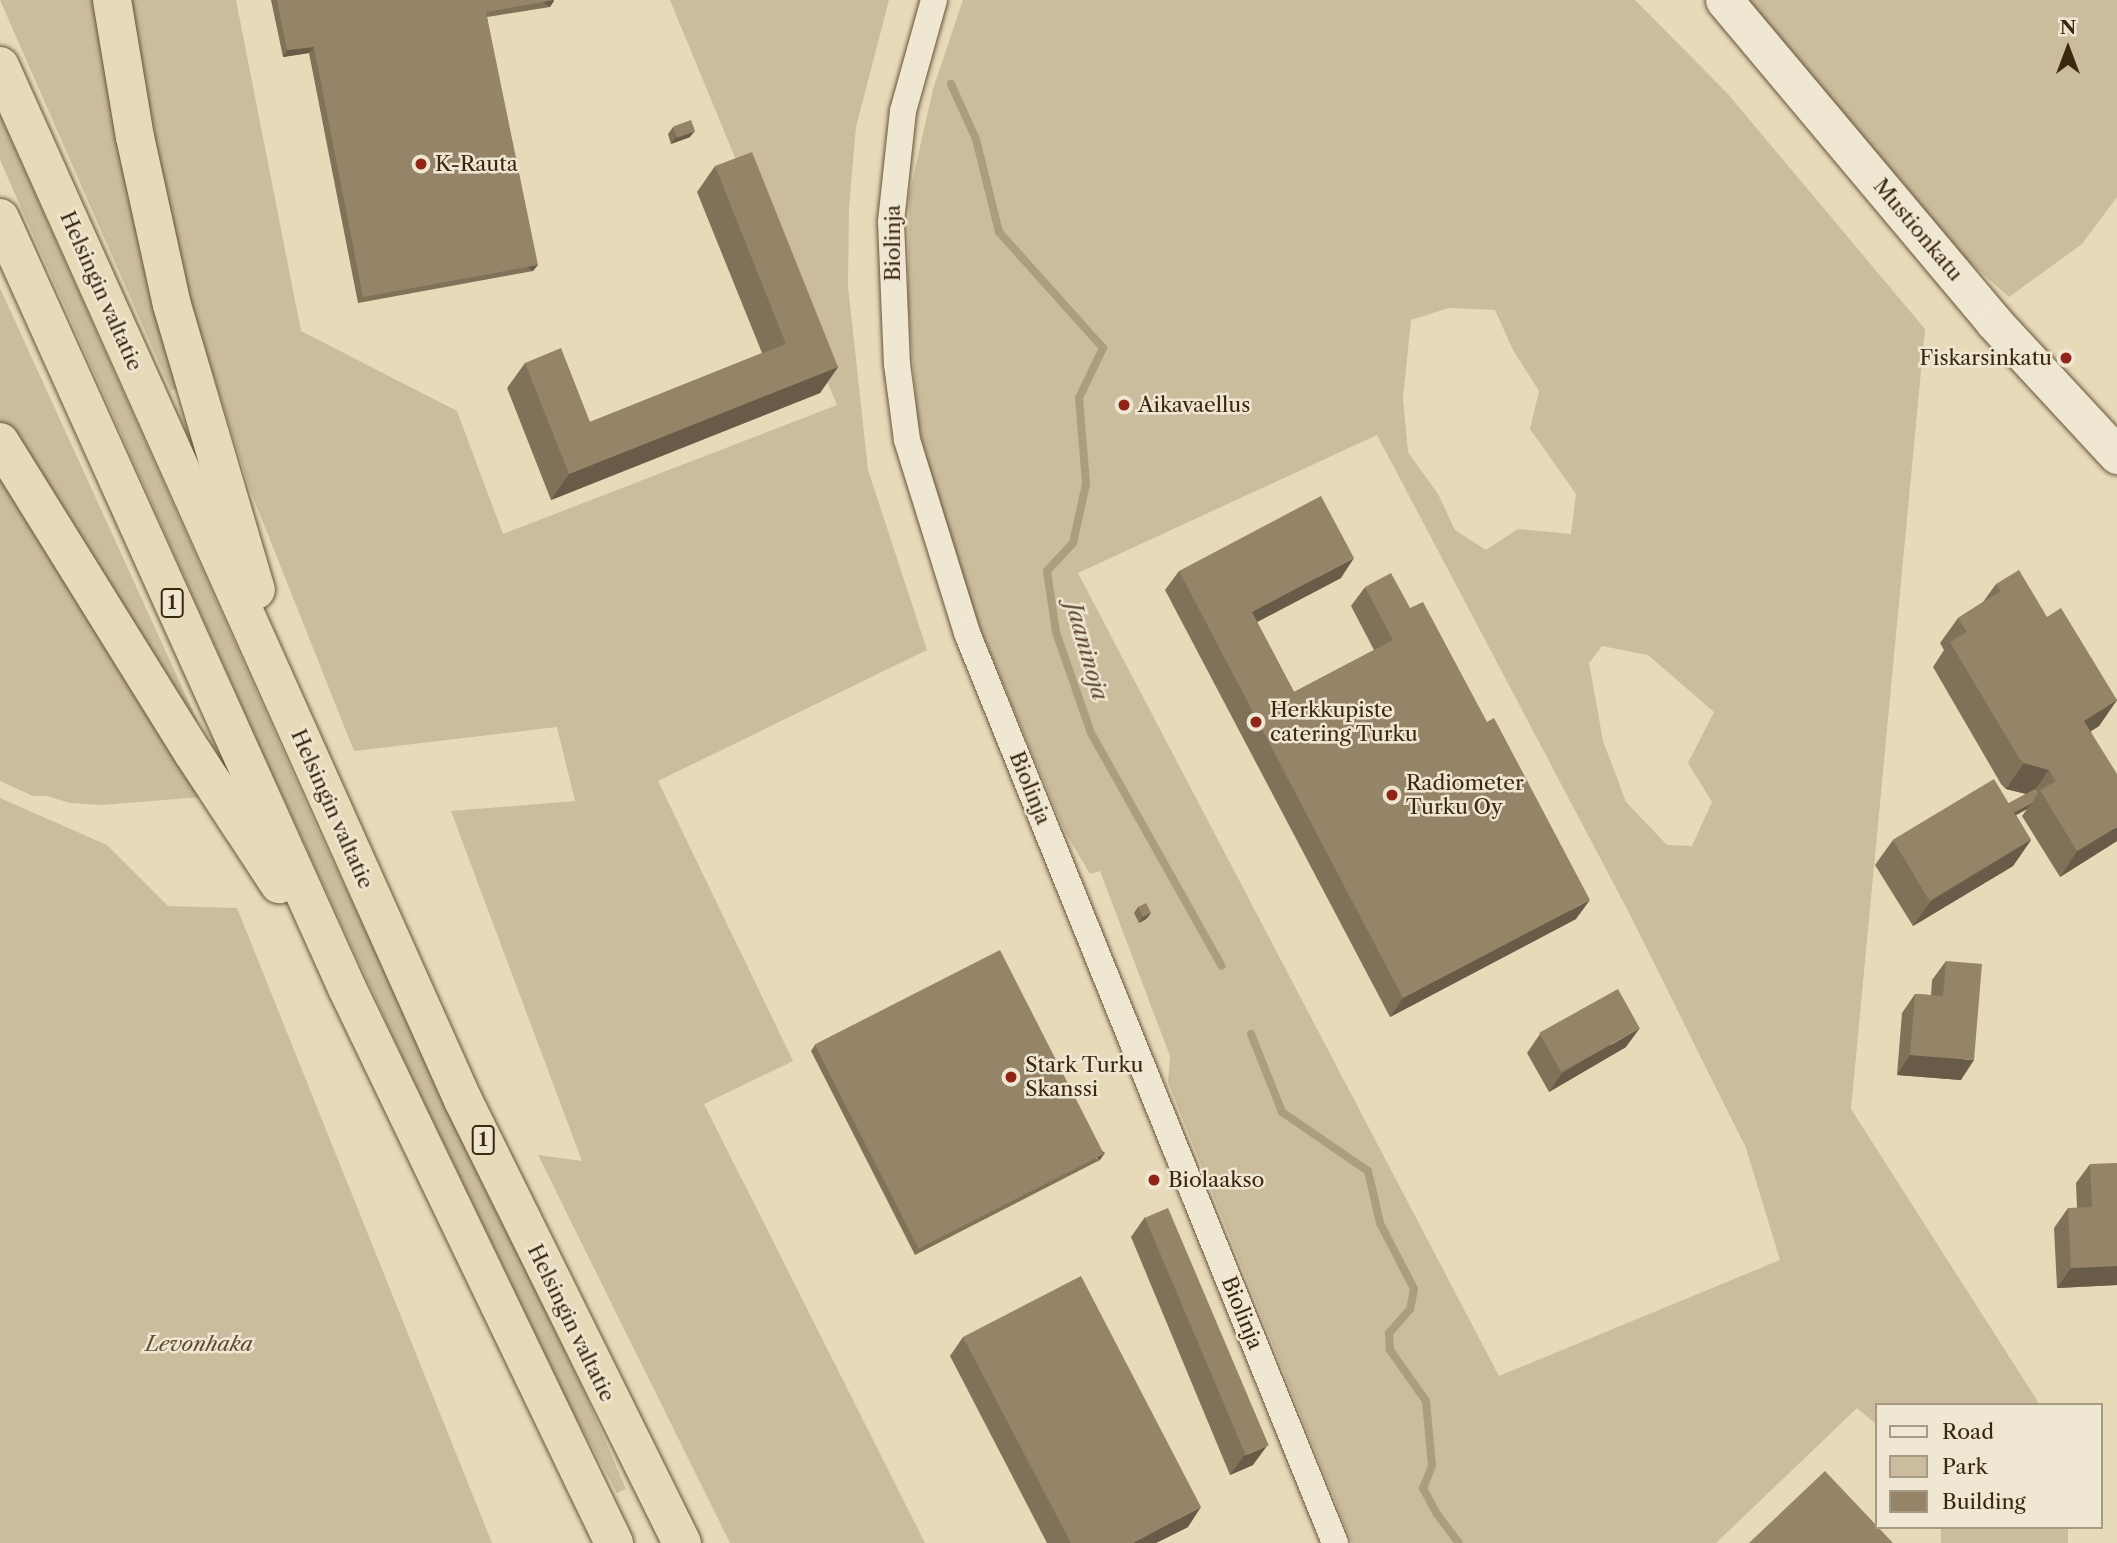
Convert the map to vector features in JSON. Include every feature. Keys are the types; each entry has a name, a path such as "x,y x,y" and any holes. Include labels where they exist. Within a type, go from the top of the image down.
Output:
{"highway":[{"path":"112,0 135,137 172,304 296,730"},
{"name":"Helsingin valtatie","path":"0,66 463,1100 682,1543"},
{"name":"1","path":"0,218 347,988 614,1543"},
{"path":"0,442 193,753 347,988"}],"street":[{"name":"Biolinja","path":"934,0 903,111 891,222 897,364 907,440 967,633 1335,1543"},
{"name":"Mustionkatu","path":"1724,0 1993,321 2117,455"}],"green space":[{"path":"0,0 102,0 182,388 171,390"},
{"path":"125,0 236,0 301,331 457,411 503,534 837,405 670,0 889,0 856,127 849,207 848,286 868,470 927,650 658,781 793,1061 704,1104 925,1543 730,1543 538,1155 582,1161 451,811 575,801 557,727 354,751 249,487 190,301"},
{"path":"963,0 1635,0 1727,93 1925,329 1851,1109 2039,1403 1876,1403 1876,1424 1857,1408 1716,1543 1352,1543 1168,1082 1170,1056 1100,871 1090,874 1065,832 960,580 934,492 918,422 908,304 909,196 933,89","holes":["1449,308 1495,310 1513,350 1539,391 1530,429 1576,494 1571,534 1518,529 1486,550 1455,530 1438,494 1408,452 1403,398 1411,320","1377,435 1626,907 1746,1148 1780,1260 1499,1376 1078,573","1602,646 1648,655 1714,712 1688,763 1712,802 1692,846 1667,845 1626,802 1603,741 1589,663"]},
{"path":"1743,0 2117,0 2117,197 2082,244 2009,297 1966,259"},
{"path":"0,115 318,830 587,1398 626,1489 617,1493 570,1406 405,1062 256,738 0,160"},
{"path":"0,288 197,720 192,723 0,426"},
{"path":"0,476 201,797 102,805 70,803 47,796 33,796 0,781"},
{"name":"Levonhaka","path":"0,798 107,845 168,906 237,908 492,1543 0,1543"},
{"path":"1941,1529 2068,1529 2068,1543 1941,1543"}],"building":[{"name":"K-Rauta","path":"277,0 554,0 486,12 538,265 363,297 314,47 287,50"},
{"path":"691,120 695,131 677,138 673,126"},
{"path":"752,152 838,367 569,474 525,363 561,348 590,422 786,344 715,166"},
{"name":"Radiometer Turku Oy","path":"1321,496 1354,558 1252,612 1294,692 1393,640 1365,587 1391,573 1410,608 1423,602 1487,722 1494,718 1590,900 1403,998 1179,571"},
{"path":"2019,570 2047,617 2061,608 2117,700 2084,721 2117,774 2117,827 2077,851 2040,790 2056,781 2049,770 2024,763 2019,758 1950,642 1967,632 1958,618 2001,591 1996,584"},
{"path":"1994,779 2031,840 1929,901 1893,840"},
{"path":"2035,789 2038,793 2032,803 2014,812 2009,803"},
{"path":"1146,903 1151,913 1143,917 1138,907"},
{"path":"1000,950 1104,1154 919,1248 815,1044"},
{"path":"1946,961 1982,964 1974,1060 1910,1055 1915,994 1943,996"},
{"path":"1618,989 1640,1028 1561,1072 1539,1033"},
{"path":"2117,1163 2117,1266 2071,1268 2068,1208 2092,1207 2090,1164"},
{"path":"1168,1208 1269,1445 1246,1455 1145,1218"},
{"path":"1081,1276 1201,1507 1133,1543 1071,1543 963,1337"},
{"path":"1825,1471 1876,1525 1876,1529 1880,1529 1893,1543 1749,1543"}],"waterway":[{"name":"Jaaninoja","path":"951,84 976,139 999,232 1103,348 1079,398 1086,484 1073,543 1047,571 1056,632 1091,733 1222,966"},
{"name":"Jaaninoja","path":"1251,1034 1282,1112 1368,1171 1380,1223 1414,1289 1410,1309 1389,1333 1390,1350 1426,1401 1432,1466 1423,1488 1437,1514 1459,1543"}],"place":[{"name":"K-Rauta","path":"421,164"},
{"name":"Fiskarsinkatu","path":"2066,358"},
{"name":"Aikavaellus","path":"1124,405"},
{"name":"Herkkupiste catering Turku","path":"1256,722"},
{"name":"Radiometer Turku Oy","path":"1392,795"},
{"name":"Stark Turku Skanssi","path":"1011,1077"},
{"name":"Biolaakso","path":"1154,1180"}]}
